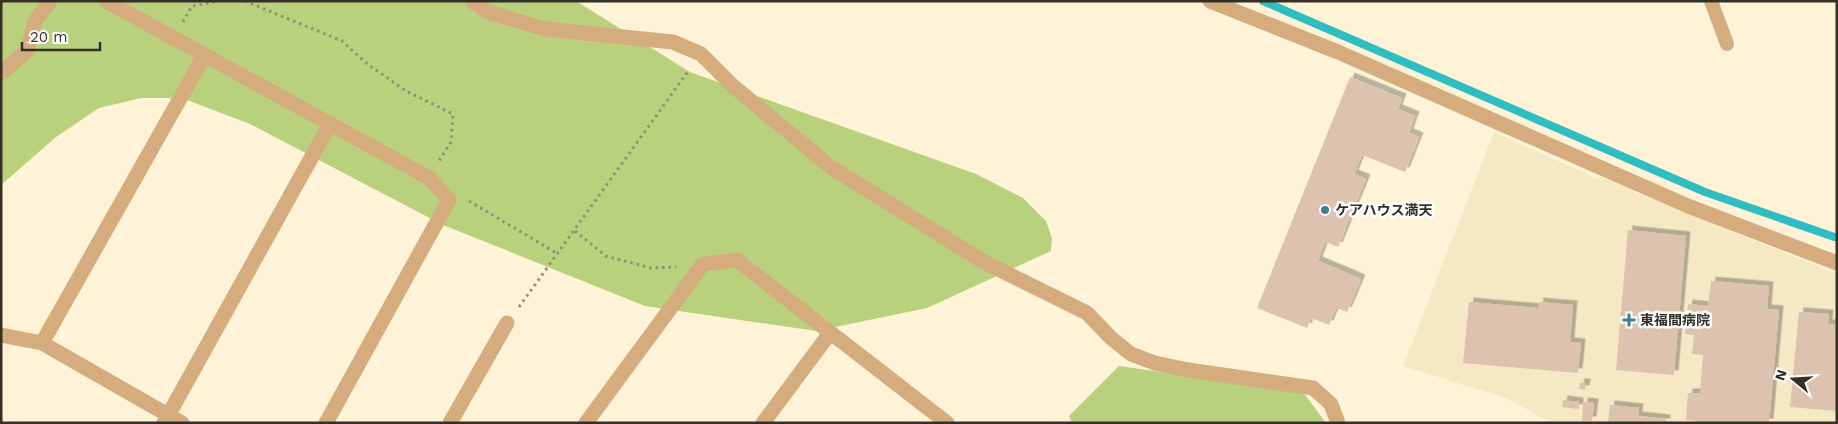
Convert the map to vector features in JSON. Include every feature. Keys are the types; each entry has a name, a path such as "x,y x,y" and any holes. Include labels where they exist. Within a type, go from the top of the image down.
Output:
{"street":[{"path":"1,73 27,50 35,21 50,1"},
{"path":"106,1 430,178 449,200 326,423"},
{"path":"472,1 488,12 545,29 673,42 701,54 733,86 832,168 984,262 1087,313 1111,338 1131,354 1155,363 1188,370 1314,388 1331,404 1338,423"},
{"path":"1210,1 1338,52 1688,206 1837,263"},
{"path":"42,343 204,56"},
{"path":"166,419 330,124"},
{"path":"586,423 703,264 737,260 947,423"},
{"path":"450,423 507,323"},
{"path":"763,423 830,332"},
{"path":"1,336 42,343 166,419 182,423"}],"lane":[{"path":"1712,1 1727,44"}],"path":[{"path":"176,39 192,6 219,1"},
{"path":"245,1 342,40 366,63 406,91 453,114 451,142 430,178"},
{"path":"507,323 701,54"},
{"path":"449,200 471,201 558,254"},
{"path":"575,231 606,256 651,268 703,264"}],"shaded area":[{"name":"東福間病院","path":"1494,132 1598,179 1600,176 1644,196 1837,274 1837,423 1552,423 1506,398 1403,366"}],"green space":[{"path":"1,1 576,1 690,72 976,174 1023,198 1046,221 1052,238 1051,251 927,308 816,331 645,306 443,225 250,124 187,100 166,98 141,98 99,108 56,137 1,185"},
{"path":"1119,366 1303,392 1326,423 1072,423 1069,416"}],"building":[{"name":"ケアハウス満天","path":"1350,77 1402,98 1398,109 1415,116 1409,133 1419,137 1405,172 1362,155 1354,174 1366,179 1338,247 1325,242 1318,261 1361,279 1347,312 1336,308 1329,325 1311,318 1307,328 1257,308"},
{"path":"1628,230 1686,236 1674,375 1616,370"},
{"path":"1711,281 1769,286 1767,309 1779,310 1769,423 1697,423 1697,421 1686,420 1688,393 1700,393 1703,355 1692,354 1694,335 1685,334 1688,304 1708,306"},
{"path":"1469,302 1538,308 1539,302 1573,305 1570,342 1581,343 1578,373 1463,363"},
{"path":"1799,312 1829,314 1828,324 1837,325 1837,411 1790,407"},
{"path":"1580,383 1586,383 1585,390 1579,389"},
{"path":"1563,400 1579,402 1579,409 1562,407"},
{"path":"1583,402 1594,403 1592,421 1582,421"},
{"path":"1610,405 1639,408 1638,416 1666,419 1666,423 1608,423"}],"waterway":[{"path":"1263,1 1705,192 1837,238"}],"place":[{"name":"ケアハウス満天","path":"1325,210"},
{"name":"東福間病院","path":"1629,320"}]}
